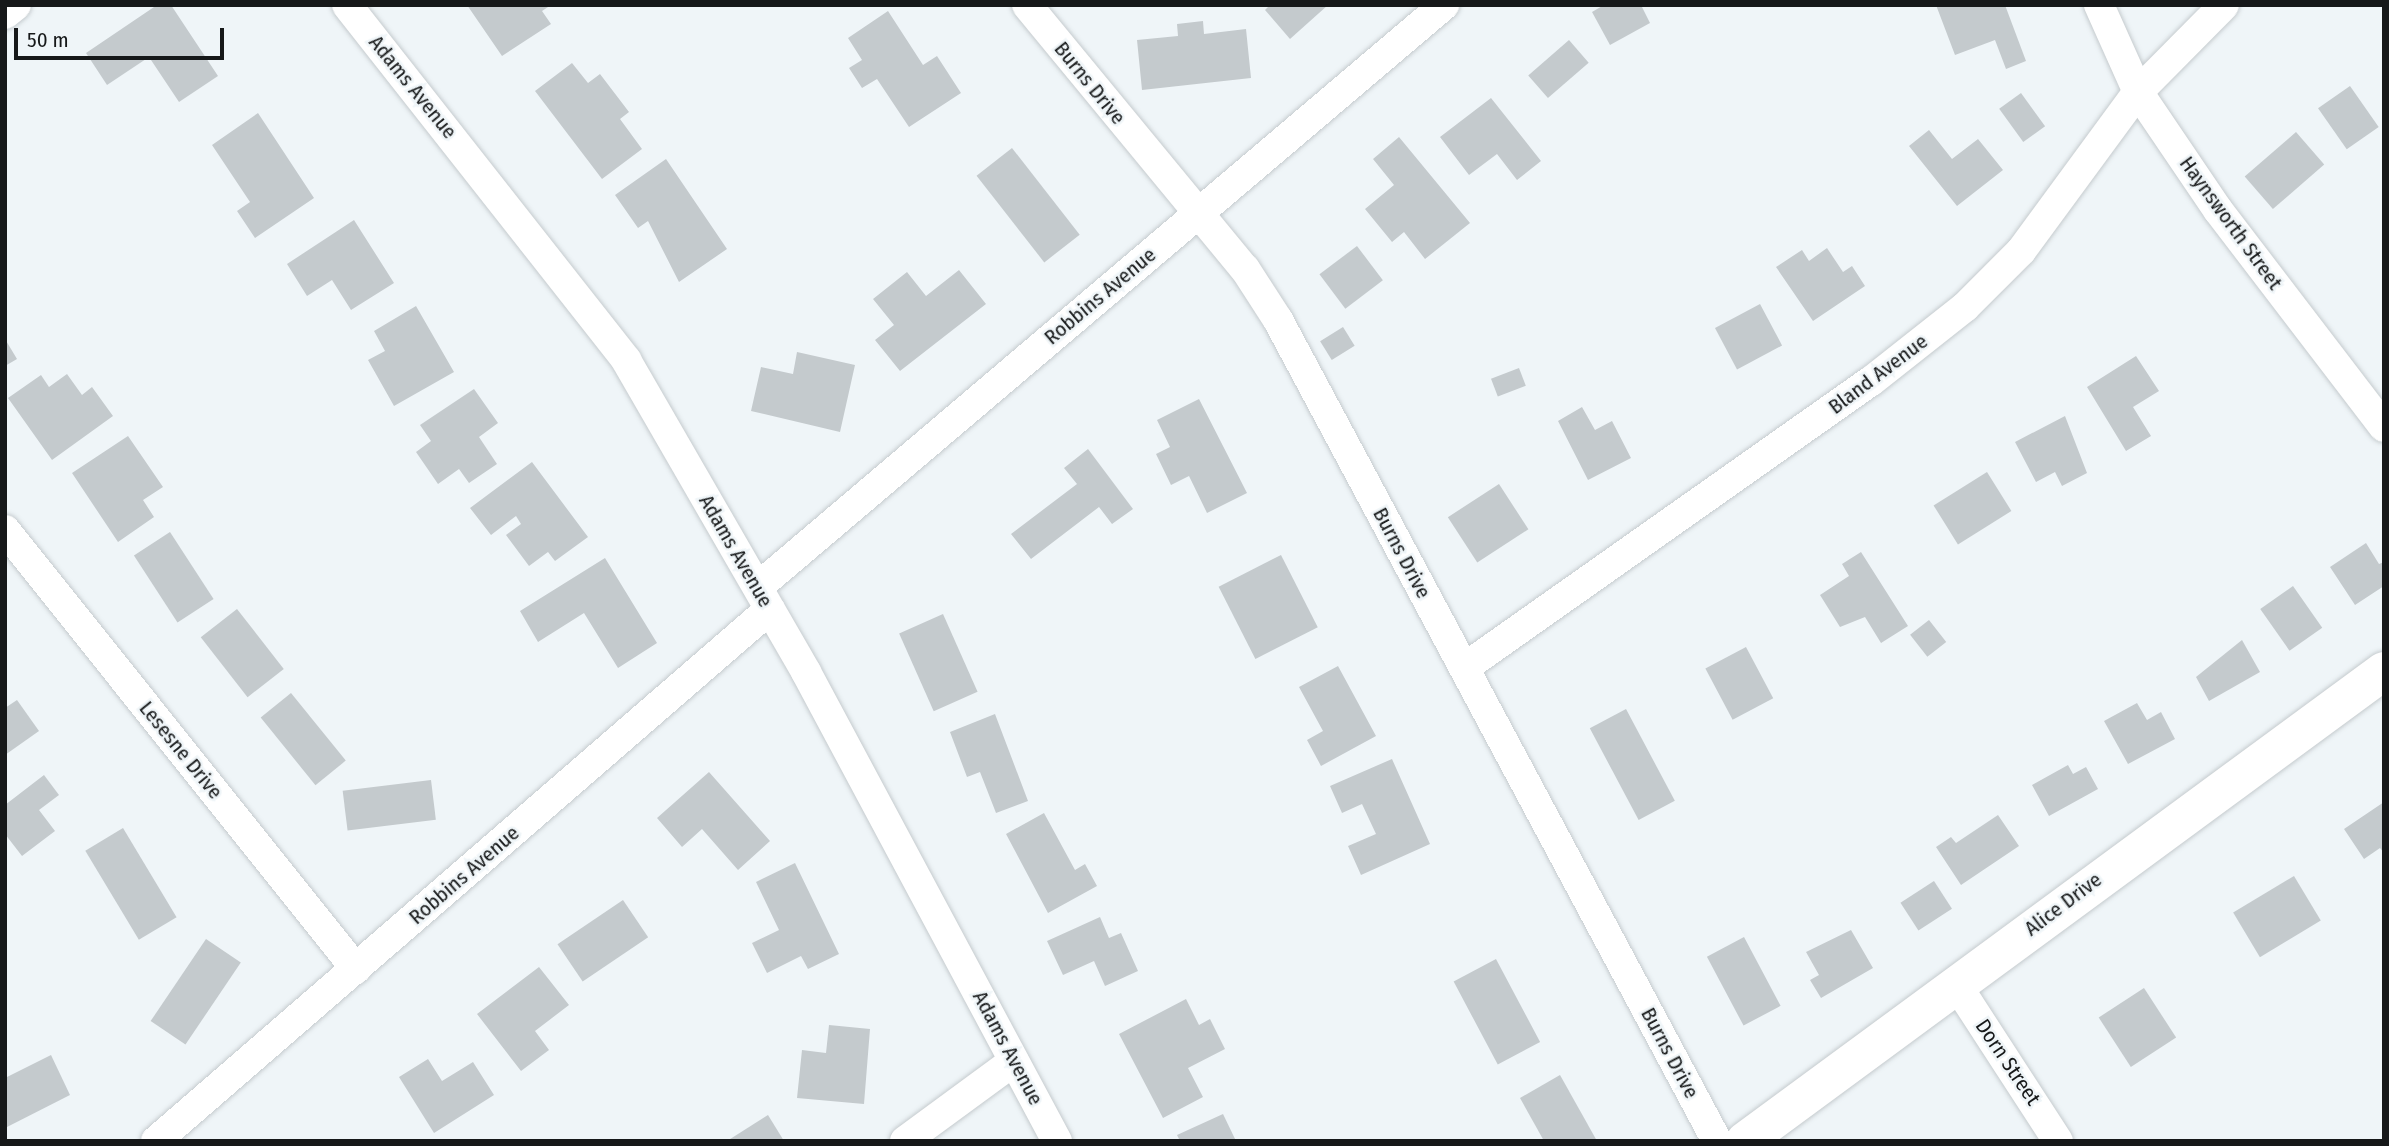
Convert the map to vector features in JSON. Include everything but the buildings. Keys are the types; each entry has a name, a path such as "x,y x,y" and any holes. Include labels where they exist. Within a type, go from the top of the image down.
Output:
{"main road":[{"name":"Alice Drive","path":"1745,1141 2384,671"}],"street":[{"path":"5,14 16,5"},
{"name":"Adams Avenue","path":"347,5 626,360 764,598 1057,1141"},
{"name":"Burns Drive","path":"1027,5 1199,212 1278,320 1717,1141"},
{"name":"Robbins Avenue","path":"156,1141 188,1131 356,969 764,598 1199,212 1444,5"},
{"name":"Haynsworth Street","path":"2099,5 2138,92 2218,210 2384,427"},
{"name":"Bland Avenue","path":"1464,668 1870,382 1965,307 2021,251 2138,92 2224,5"},
{"name":"Lesesne Drive","path":"5,530 356,969"},
{"name":"Dorn Street","path":"1956,984 2059,1141"},
{"path":"905,1141 1014,1061"}]}
